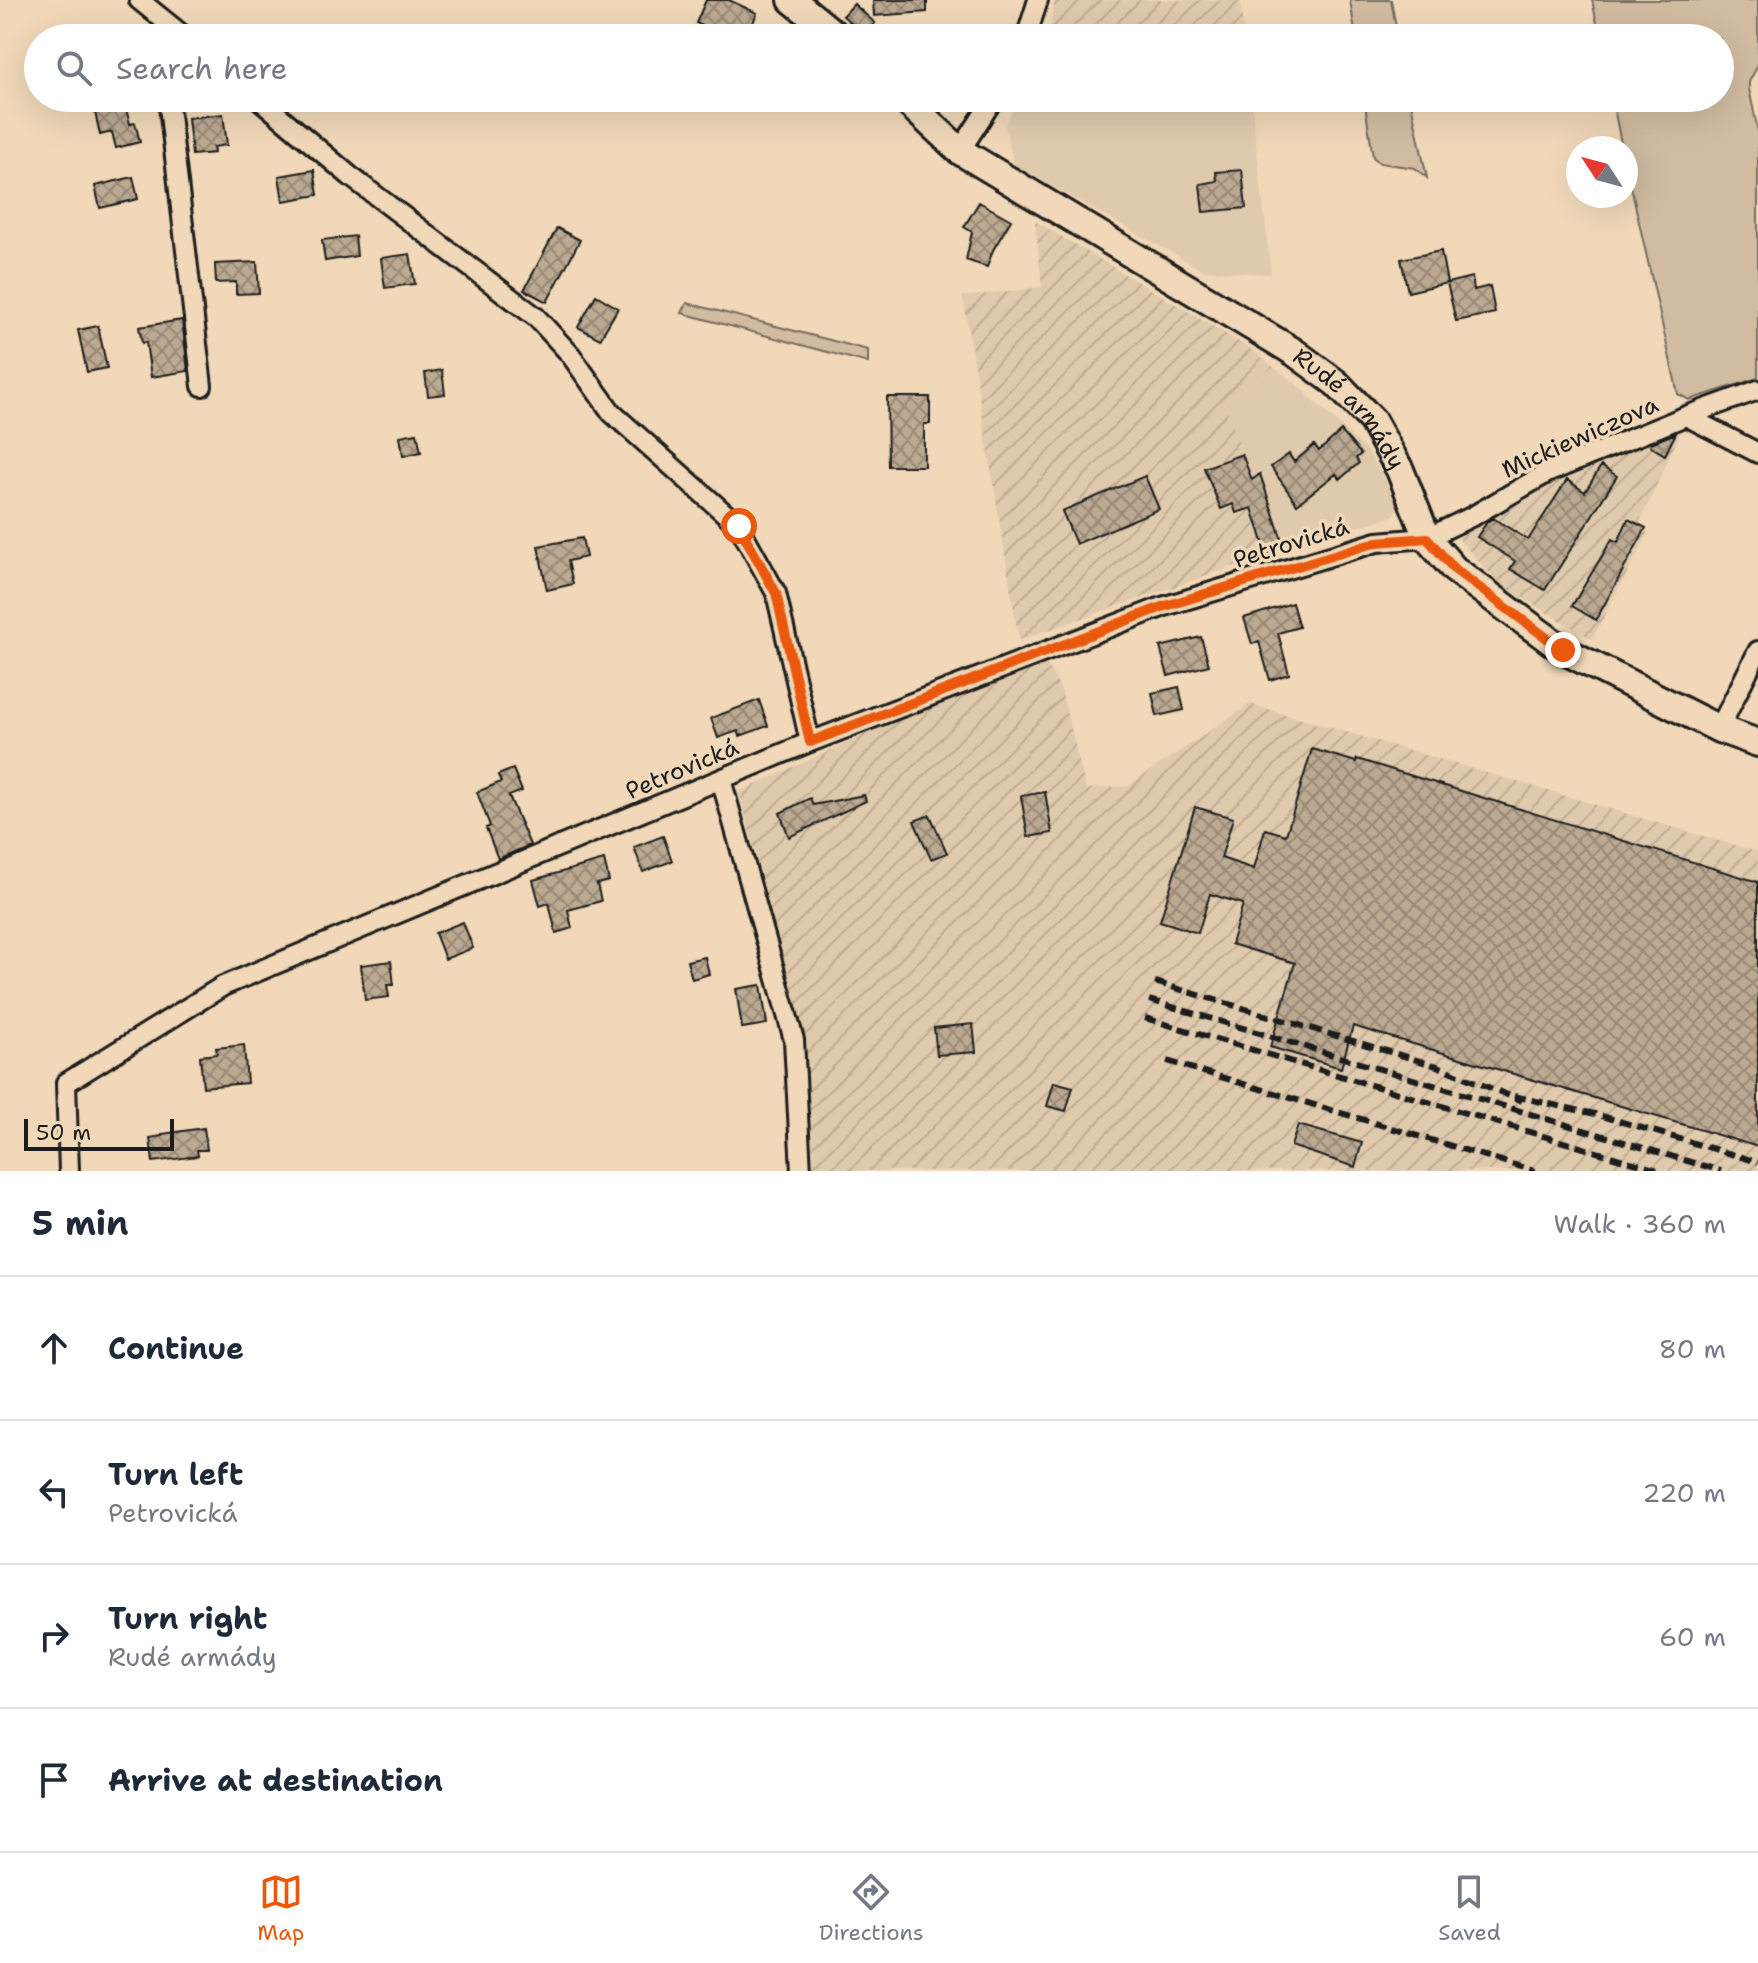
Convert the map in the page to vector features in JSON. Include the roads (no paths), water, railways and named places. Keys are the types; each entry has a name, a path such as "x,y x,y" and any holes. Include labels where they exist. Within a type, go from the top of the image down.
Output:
{"main road":[{"path":"792,0 822,24"},
{"name":"Rudé armády","path":"918,112 960,151 1294,352 1336,383 1372,420 1400,470 1427,538 1454,569 1563,650 1719,729 1758,743"}],"street":[{"path":"139,0 158,7 173,24"},
{"path":"1030,24 1038,0"},
{"path":"170,112 202,386"},
{"path":"275,112 350,176 536,317 570,354 612,413 739,526 776,593 810,742"},
{"path":"960,151 985,112"},
{"name":"Mickiewiczova","path":"1427,538 1473,516 1547,473 1758,390"},
{"path":"1686,416 1758,453"},
{"name":"Petrovická","path":"69,1171 66,1083 223,986 810,742 1162,607 1377,542 1427,538"},
{"path":"1719,729 1758,651"},
{"path":"721,779 794,1040 801,1171"}],"railway":[{"path":"1155,982 1437,1066 1522,1101"},
{"path":"1149,1000 1721,1171"},
{"path":"1145,1018 1661,1171"},
{"path":"1167,1061 1535,1171"},
{"path":"1514,1096 1595,1114 1758,1162"}]}
